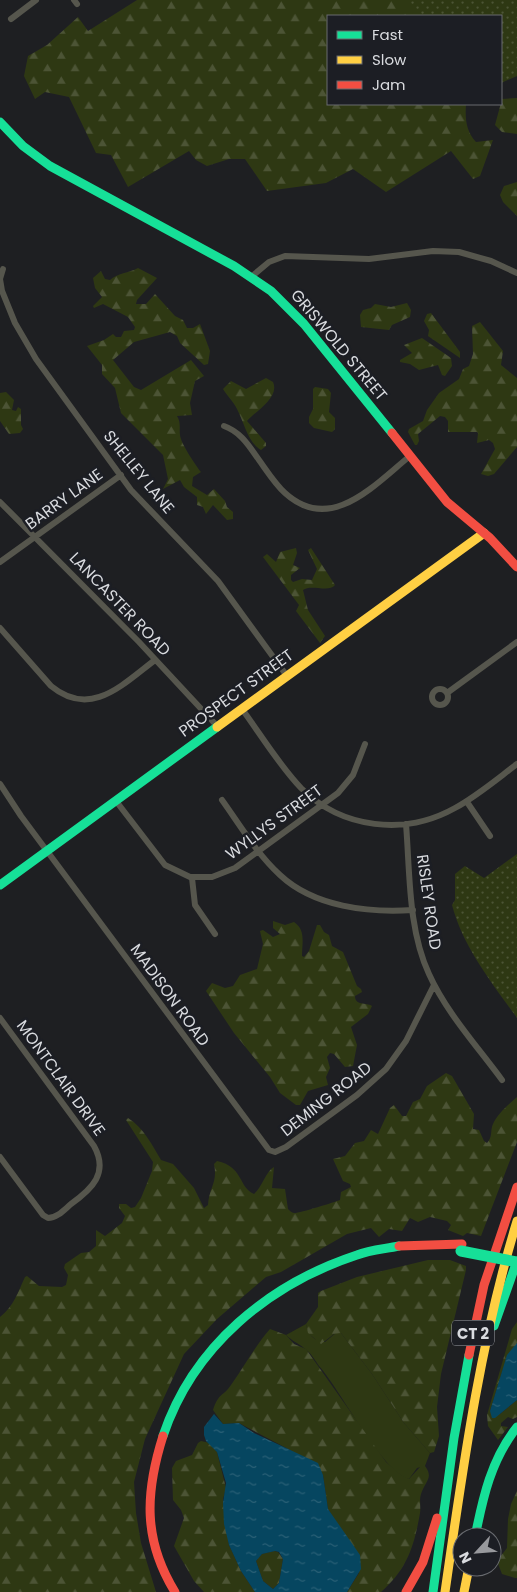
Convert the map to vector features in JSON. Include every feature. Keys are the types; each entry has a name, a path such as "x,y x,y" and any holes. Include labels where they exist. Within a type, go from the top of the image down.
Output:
{"main road":[{"name":"GRISWOLD STREET","path":"0,122 23,146 56,170 251,276 279,299 304,324 452,507 484,533 517,567"},
{"name":"PROSPECT STREET","path":"3,883 484,533"},
{"name":"CT 2","path":"433,1592 467,1366 480,1298 493,1252 517,1187"},
{"name":"CT 2","path":"445,1592 476,1388 493,1302 517,1221"},
{"path":"174,1592 160,1564 152,1539 149,1510 151,1483 160,1445 189,1380 212,1349 238,1321 266,1297 292,1281 327,1264 358,1253 391,1246 425,1243 517,1254"},
{"path":"184,1592 169,1567 160,1542 156,1515 157,1492 164,1459 176,1423 194,1386 221,1349 269,1304 289,1291 332,1270 362,1260 392,1254 462,1247 517,1261 502,1301 476,1388"},
{"path":"477,1527 488,1476 499,1452 517,1427"},
{"path":"406,1592 426,1554 441,1501 449,1484"},
{"path":"464,1592 467,1577"}],"street":[{"path":"11,18 36,0"},
{"path":"251,276 269,262 285,256 368,259 433,252 459,252 491,261 517,273"},
{"name":"SHELLEY LANE","path":"3,269 1,287 21,336 121,475 153,514 218,581 287,676"},
{"path":"224,426 242,438 286,494 304,505 318,508 332,508 351,502 410,456"},
{"name":"BARRY LANE","path":"0,562 121,475"},
{"name":"LANCASTER ROAD","path":"0,502 218,727"},
{"path":"0,628 51,686 66,696 77,699 96,698 110,693 155,660"},
{"path":"447,693 517,642"},
{"path":"242,709 294,780 322,804 355,820 385,825 406,824 438,816 466,802 517,764"},
{"name":"WYLLYS STREET","path":"192,878 207,878 224,874 322,804 350,780 365,744"},
{"name":"MADISON ROAD","path":"0,784 47,851 264,1145 275,1152"},
{"path":"222,800 259,850 282,877 298,888 315,897 360,908 414,910"},
{"path":"116,801 161,861 174,871 192,878 195,905 215,934"},
{"path":"466,802 490,836"},
{"name":"RISLEY ROAD","path":"406,824 414,910 421,954 434,985 502,1080"},
{"name":"DEMING ROAD","path":"275,1152 286,1147 377,1078 406,1041 434,985"},
{"name":"MONTCLAIR DRIVE","path":"0,1018 94,1146 100,1160 99,1174 92,1188 56,1216 48,1218 43,1216 0,1157"}],"green space":[{"path":"137,0 517,0 502,78 502,15 327,15 327,105 466,105 467,125 470,134 476,142 493,140 480,176 473,179 451,151 386,192 353,169 326,183 267,191 245,159 229,159 207,166 196,160 189,151 128,187 111,155 96,153 69,97 45,92 35,99 24,76 28,56 47,45 78,17 88,31"},
{"path":"407,0 517,0 517,76 502,83 502,15 418,15"},
{"path":"517,98 517,134 502,132 495,125 500,105 502,105 502,99"},
{"path":"517,182 517,216 503,202 500,195 504,186"},
{"path":"138,268 157,278 137,300 136,304 146,304 155,294 175,316 183,320 187,328 193,328 200,324 210,351 208,364 204,365 180,343 177,336 170,332 134,342 113,360 134,387 141,390 191,360 204,376 195,381 190,403 192,415 177,416 180,436 187,451 201,472 193,477 192,486 207,495 214,489 233,512 233,519 227,520 213,505 206,514 203,507 197,505 197,497 184,487 180,480 163,489 168,479 163,455 121,413 115,388 102,374 102,365 87,346 104,340 113,334 116,337 121,337 124,331 134,330 135,327 128,317 103,304 94,308 93,306 102,297 95,288 93,278 101,271 105,279 110,280"},
{"path":"407,303 411,310 410,317 392,325 389,330 361,327 360,315 363,310 371,308 375,304 391,307"},
{"path":"431,313 460,352 460,358 428,336 429,330 424,321 427,314"},
{"path":"480,322 503,351 501,365 517,378 517,447 494,474 488,476 481,474 495,449 493,443 489,440 477,443 477,432 448,432 448,421 445,417 440,416 418,434 419,441 417,445 415,445 408,432 409,429 423,421 427,410 439,393 459,379 463,369 469,366 473,354 472,326"},
{"path":"422,338 451,358 452,366 445,376 442,375 438,365 419,370 410,364 400,362 400,360 412,353 404,345"},
{"path":"266,378 273,382 273,393 266,404 247,421 266,443 266,446 261,450 253,442 236,406 223,389 231,381 246,389"},
{"path":"315,387 328,389 331,393 329,412 335,418 335,429 332,432 314,428 309,423 309,417 313,409 313,389"},
{"path":"6,392 14,400 12,410 16,411 18,407 21,409 21,425 23,429 20,433 9,434 0,421 0,393"},
{"path":"296,548 297,553 293,565 300,568 291,575 293,582 302,579 312,580 317,569 308,550 311,548 335,585 329,588 306,588 303,590 308,610 325,636 320,643 296,611 299,605 263,557 267,554 276,562 280,552"},
{"path":"517,854 517,1018 488,978 471,950 463,935 452,905 455,900 455,874 465,866 484,878"},
{"path":"273,921 285,925 294,922 298,925 302,933 302,956 304,957 309,951 317,925 320,925 324,932 329,935 332,946 343,952 357,986 361,989 362,992 355,996 355,999 359,1003 372,1006 368,1014 351,1027 357,1045 353,1066 345,1067 334,1054 330,1053 327,1057 330,1068 326,1077 328,1085 308,1091 300,1105 296,1105 280,1093 270,1077 234,1033 206,991 212,983 225,988 233,986 240,975 257,969 263,944 260,931 263,930 273,937 280,934 273,928"},
{"path":"446,1073 452,1076 474,1114 473,1129 479,1130 484,1141 487,1143 495,1120 503,1109 517,1097 517,1142 481,1236 467,1233 463,1236 448,1230 451,1225 447,1221 430,1217 418,1222 410,1218 402,1231 389,1229 379,1237 371,1228 347,1234 281,1272 266,1277 217,1319 184,1354 145,1439 134,1482 136,1513 141,1543 156,1592 0,1592 0,1317 12,1303 27,1276 39,1286 62,1287 66,1285 68,1275 64,1268 65,1264 81,1253 89,1252 96,1246 96,1230 105,1236 122,1223 125,1216 119,1208 119,1204 126,1204 131,1208 135,1207 141,1198 152,1171 153,1162 126,1120 128,1118 134,1122 143,1132 161,1160 173,1164 194,1188 204,1208 208,1205 215,1176 214,1164 217,1161 232,1168 245,1187 254,1194 274,1167 272,1188 285,1189 288,1209 292,1213 297,1213 340,1200 341,1192 351,1187 350,1184 343,1181 333,1159 345,1156 355,1143 364,1141 371,1130 378,1134 390,1108 394,1105 402,1116 406,1116 413,1102 420,1099 427,1086"},
{"path":"428,1260 450,1260 466,1266 441,1374 437,1407 439,1436 434,1452 430,1453 404,1423 372,1374 341,1333 334,1334 321,1344 308,1333 306,1324 318,1307 318,1293 321,1291 357,1277"},
{"path":"517,1322 517,1343 503,1369 490,1411 500,1414 517,1400 517,1417 513,1419 508,1417 501,1423 501,1426 508,1427 498,1440 488,1426 487,1415 512,1329"},
{"path":"306,1324 312,1337 321,1341 325,1342 337,1332 341,1333 372,1374 404,1423 430,1453 425,1466 417,1468 409,1479 398,1473 386,1462 310,1354 286,1335"},
{"path":"270,1329 286,1335 294,1344 306,1349 386,1462 401,1475 409,1479 421,1466 425,1466 428,1470 429,1477 420,1496 420,1513 412,1547 397,1575 381,1592 347,1592 359,1573 344,1534 328,1509 323,1475 290,1450 239,1423 223,1424 213,1410 219,1397 231,1385 259,1342"},
{"path":"201,1441 210,1443 217,1452 226,1488 223,1499 229,1545 241,1571 255,1592 204,1592 194,1581 174,1546 184,1518 181,1510 173,1500 172,1468 176,1461 192,1455"},
{"path":"517,1491 517,1578 502,1574 502,1554 507,1548 508,1519 511,1504"},
{"path":"278,1552 283,1559 279,1583 273,1589 263,1581 256,1561 262,1554"}],"water":[{"path":"517,1343 517,1400 495,1418 492,1418 490,1411 507,1355"},
{"path":"214,1414 223,1424 239,1423 254,1433 318,1463 323,1475 328,1509 360,1555 361,1569 347,1592 255,1592 241,1571 229,1545 224,1524 223,1503 226,1483 217,1452 206,1441 204,1427","holes":["279,1552 283,1559 279,1583 273,1589 263,1581 256,1561 262,1554"]}],"traffic: fast":[{"path":"0,122 23,146 50,166 234,266 271,291 304,324 392,433"},
{"path":"0,885 217,727"},
{"path":"163,1436 176,1404 194,1374 214,1347 238,1323 265,1301 325,1267 362,1253 399,1246"},
{"path":"461,1251 517,1262"},
{"path":"494,1326 517,1261"},
{"path":"433,1592 454,1438 469,1355"},
{"path":"477,1527 494,1466 517,1427"}],"traffic: slow":[{"path":"217,727 484,533"},
{"path":"445,1592 474,1405 493,1312 517,1221"},
{"path":"464,1592 467,1577"}],"traffic: jam":[{"path":"392,433 447,502 490,538 517,567"},
{"path":"469,1355 484,1285 517,1187"},
{"path":"399,1246 462,1244"},
{"path":"163,1436 153,1477 150,1516 157,1554 175,1592"},
{"path":"406,1592 423,1562 437,1518"}]}
